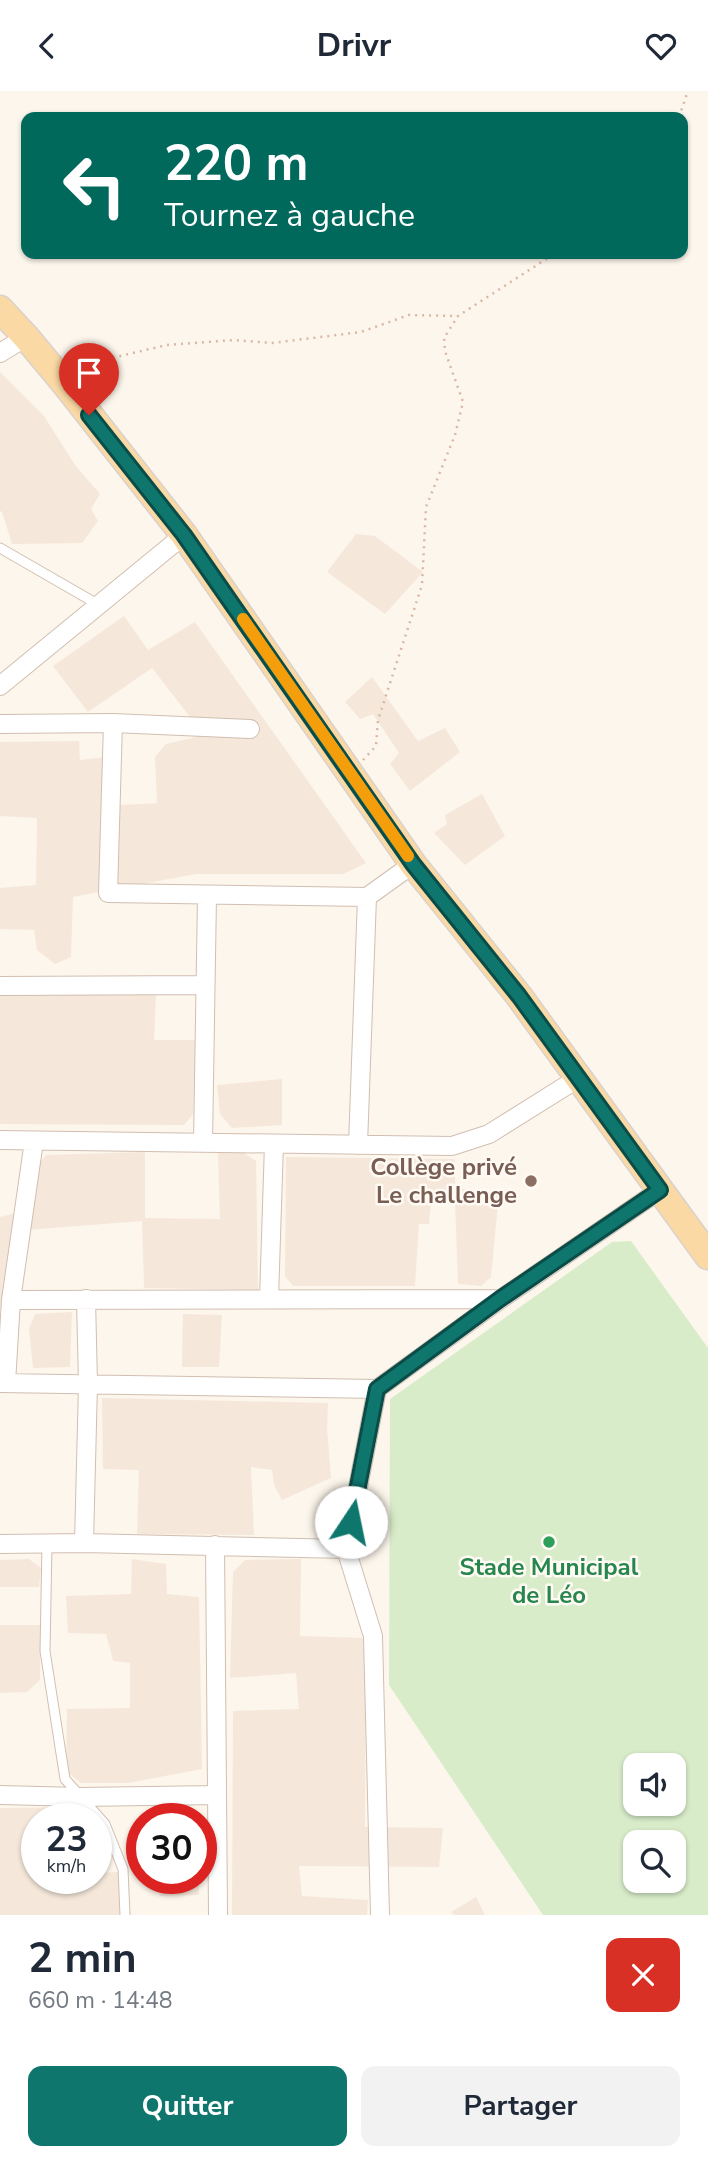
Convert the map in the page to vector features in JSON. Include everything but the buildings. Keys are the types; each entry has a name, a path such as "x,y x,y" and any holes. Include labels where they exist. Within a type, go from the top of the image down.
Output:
{"main road":[{"path":"0,309 26,337 184,535 413,864 580,1077 708,1256"}],"street":[{"path":"0,353 26,337"},
{"path":"0,686 184,535"},
{"path":"0,724 113,723 250,729"},
{"path":"113,723 108,893 367,897 413,864"},
{"path":"203,1143 207,896"},
{"path":"358,1145 367,897"},
{"path":"0,986 205,985"},
{"path":"0,1140 452,1146 489,1134 580,1077"},
{"path":"34,1141 11,1300 3,1383 377,1389 500,1299 660,1190"},
{"path":"269,1299 274,1144"},
{"path":"83,1543 88,1384 86,1299"},
{"path":"11,1300 500,1299"},
{"path":"377,1389 346,1549 373,1636 380,1915"},
{"path":"0,1544 83,1543 346,1549"},
{"path":"215,1545 218,1915"},
{"path":"0,1795 217,1795"}],"lane":[{"path":"0,548 99,605"},
{"path":"47,1543 46,1651 65,1779 105,1824 123,1869 125,1915"}],"path":[{"path":"681,112 688,91"},
{"path":"350,773 376,747 378,720 422,585 426,507 455,435 463,402 445,352 444,338 458,316 546,259"},
{"path":"65,385 103,360 167,345 234,340 272,343 361,332 410,315 458,316"}],"shaded area":[{"path":"0,372 44,416 75,465 100,494 91,509 98,521 82,543 12,544 0,511"},
{"path":"356,534 375,536 423,572 385,614 327,572"},
{"path":"124,616 148,650 195,622 366,863 343,874 196,874 73,897 71,957 55,964 37,950 34,930 0,929 0,888 36,885 37,818 0,816 0,742 79,741 80,760 105,757 104,806 157,803 155,757 166,744 204,735 152,668 88,712 53,666"},
{"path":"372,677 418,741 445,728 460,752 410,791 390,764 399,753 373,714 360,719 345,702"},
{"path":"482,794 505,836 465,865 434,833 447,824 445,815"},
{"path":"0,992 156,994 154,1040 196,1040 193,1114 184,1125 0,1124"},
{"path":"282,1079 282,1125 232,1128 220,1114 217,1085"},
{"path":"145,1152 145,1218 220,1219 218,1153 244,1153 256,1161 258,1290 144,1288 142,1221 14,1231 5,1306 0,1307 0,1217 34,1209 36,1167 46,1155"},
{"path":"286,1157 455,1159 455,1188 499,1193 491,1277 481,1286 458,1284 455,1202 431,1200 429,1224 419,1224 415,1286 293,1286 285,1276"},
{"path":"72,1312 70,1367 33,1368 29,1329 35,1314"},
{"path":"183,1314 222,1315 219,1367 182,1367"},
{"path":"102,1398 328,1403 331,1478 282,1500 274,1485 272,1470 251,1467 254,1535 137,1534 139,1470 103,1469"},
{"path":"29,1559 41,1568 39,1587 0,1587 0,1560"},
{"path":"132,1559 166,1564 167,1594 199,1597 202,1769 128,1783 81,1783 66,1771 67,1709 130,1708 130,1663 113,1661 106,1634 68,1633 66,1596 131,1594"},
{"path":"301,1559 300,1636 366,1638 365,1827 443,1828 439,1867 299,1866 302,1896 368,1900 367,1915 232,1915 233,1711 299,1709 296,1673 230,1678 233,1572 245,1560"},
{"path":"0,1625 40,1625 40,1680 27,1692 0,1693"},
{"path":"0,1808 21,1808 21,1894 112,1894 112,1872 120,1872 120,1915 0,1915"},
{"path":"160,1894 199,1894 199,1895"},
{"path":"476,1897 485,1915 454,1915 451,1912"}],"green space":[{"name":"Stade Municipal de Léo","path":"631,1241 708,1348 708,1915 543,1915 389,1685 390,1399 612,1242"}],"slow traffic":[{"path":"243,619 408,856"}],"place":[{"name":"Collège privé Le challenge","path":"531,1181"},
{"name":"Stade Municipal de Léo","path":"549,1542"}],"route":[{"path":"89,415 184,535 413,864 519,996 660,1190 500,1299 377,1389 351,1522"}]}
